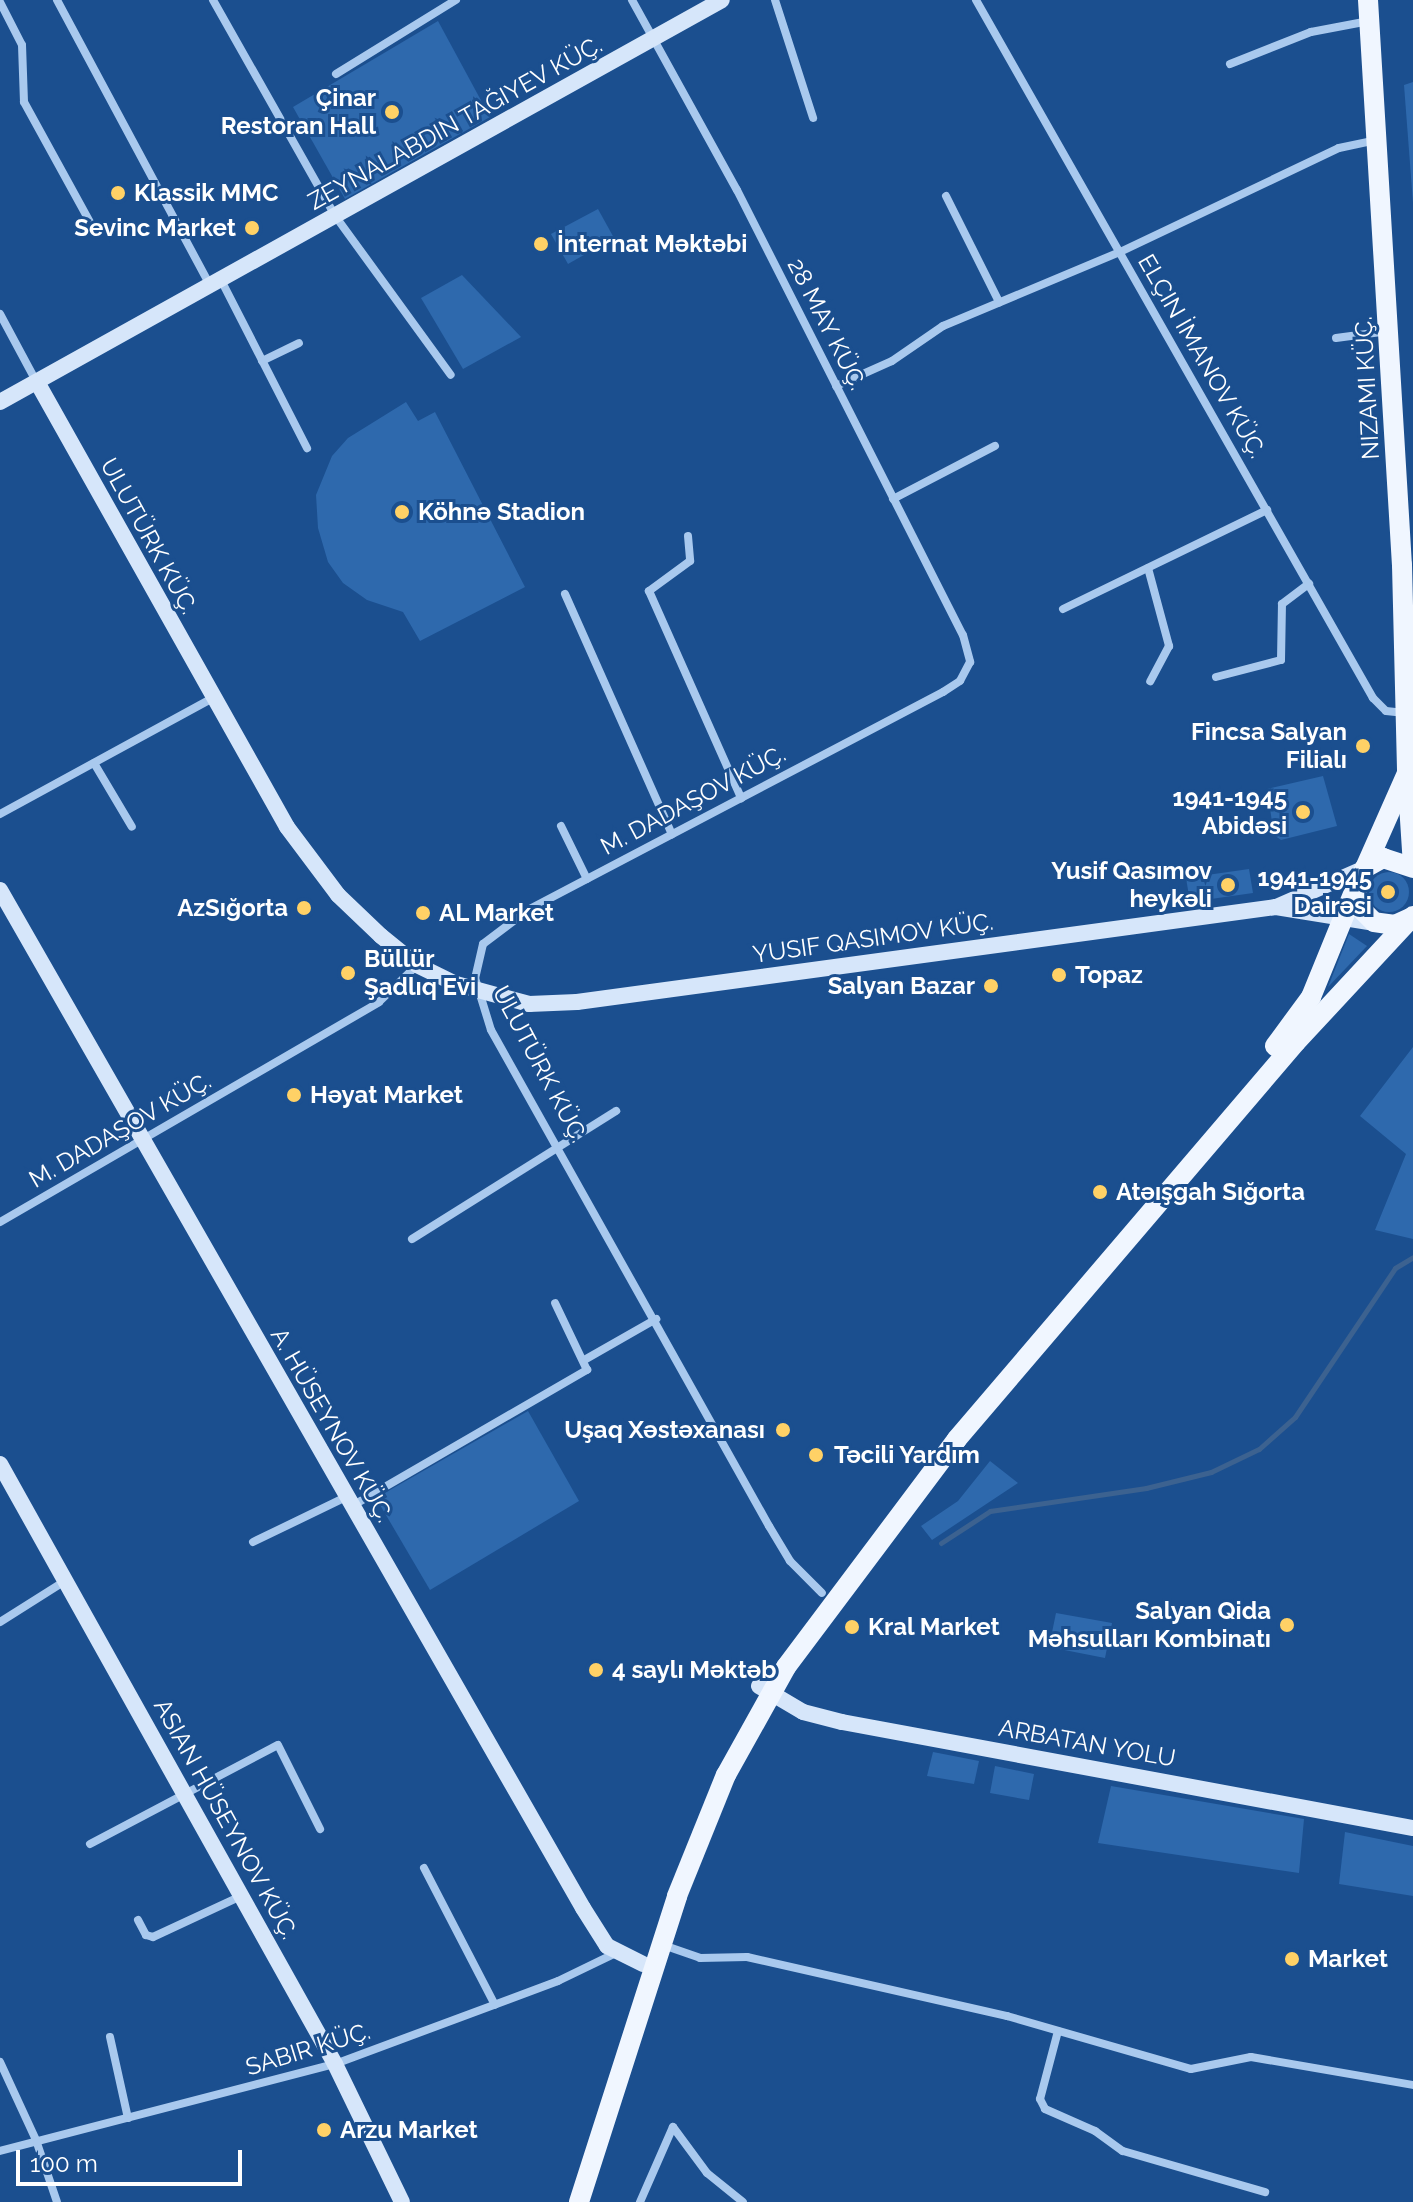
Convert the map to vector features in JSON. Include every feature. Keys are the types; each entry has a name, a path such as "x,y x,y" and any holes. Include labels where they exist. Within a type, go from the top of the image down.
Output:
{"main road":[{"name":"NIZAMI KÜÇ.","path":"1369,10 1390,331 1413,867"},
{"path":"567,2202 692,1821 764,1690 822,1593 957,1419 1291,1027 1317,985 1360,877 1407,773"},
{"path":"1360,877 1394,858 1413,867"},
{"path":"1360,877 1359,907 1384,925 1413,916"},
{"path":"579,2202 661,1944 704,1825 764,1690 957,1439 1279,1061 1413,916"}],"street":[{"path":"57,0 262,361 307,448"},
{"path":"213,0 336,217 451,375"},
{"path":"336,74 456,0"},
{"name":"28 MAY KÜÇ.","path":"632,0 836,386 963,635 967,672"},
{"path":"0,402 722,0"},
{"path":"775,0 813,118"},
{"name":"ELÇIN İMANOV KÜÇ.","path":"976,0 1378,706 1406,713"},
{"path":"0,2 22,45 24,102 90,222"},
{"path":"1230,64 1369,10"},
{"path":"836,386 884,366 943,326 1120,252 1339,148 1378,140"},
{"path":"946,196 999,302"},
{"name":"ULUTÜRK KÜÇ.","path":"0,316 211,699 314,865 349,906 417,965 476,991 491,1030 656,1319 780,1546 822,1593"},
{"path":"1336,338 1390,331"},
{"path":"262,361 299,343"},
{"path":"893,499 995,446"},
{"path":"1063,609 1267,510"},
{"path":"688,536 690,561 649,591 741,798"},
{"path":"1148,568 1169,646 1150,681"},
{"path":"1216,677 1281,660 1282,604 1309,584"},
{"path":"565,594 672,834"},
{"name":"M. DADAŞOV KÜÇ.","path":"476,991 475,967 489,937 587,879 943,692 967,672"},
{"path":"0,814 211,699"},
{"path":"94,763 132,827"},
{"path":"561,826 587,879"},
{"path":"476,991 529,1004 577,1002 1276,907 1360,877"},
{"name":"A. HÜSEYNOV KÜÇ.","path":"0,890 583,1908 616,1953"},
{"path":"1276,907 1384,925"},
{"name":"M. DADAŞOV KÜÇ.","path":"0,1222 379,1002 417,965"},
{"path":"412,1239 556,1145 616,1111"},
{"path":"253,1542 348,1502 583,1374 589,1365 555,1303"},
{"path":"586,1359 656,1319"},
{"name":"ASIAN HÜSEYNOV KÜÇ.","path":"0,1464 335,2064 402,2202"},
{"path":"0,1622 65,1581"},
{"name":"ARBATAN YOLU","path":"764,1690 803,1712 860,1726 1413,1828"},
{"path":"90,1844 278,1745 320,1829"},
{"path":"424,1868 495,2005"},
{"path":"138,1920 146,1935 153,1937 241,1896"},
{"path":"661,1944 700,1958 747,1957 1058,2031 1191,2069 1251,2057 1413,2085"},
{"path":"616,1953 643,1964"},
{"name":"SABIR KÜÇ.","path":"0,2151 335,2064 495,2005 616,1953"},
{"path":"1058,2031 1040,2099 1045,2109 1095,2131 1123,2151 1265,2192"},
{"path":"110,2037 128,2118"},
{"path":"0,2062 36,2140 57,2202"},
{"path":"640,2202 673,2127 700,2166 743,2202"}],"shaded area":[{"name":"Çinar Restoran Hall","path":"438,21 490,117 345,199 293,107"},
{"path":"1413,82 1413,203 1404,85"},
{"path":"598,209 614,238 568,264 551,234"},
{"path":"462,275 521,337 463,369 421,298"},
{"name":"Köhnə Stadion","path":"406,402 418,421 435,412 525,587 420,641 403,612 367,600 343,583 328,562 318,528 316,495 332,456 348,438"},
{"path":"1323,776 1337,826 1281,840 1274,835 1267,789"},
{"path":"1249,869 1253,893 1190,902 1186,878"},
{"path":"1389,872 1403,878 1409,892 1403,906 1389,912 1375,906 1369,892 1375,878"},
{"path":"1349,934 1367,946 1328,987"},
{"path":"1413,1047 1413,1239 1375,1230 1406,1154 1360,1116"},
{"path":"528,1411 579,1501 430,1590 376,1498"},
{"path":"990,1461 1018,1483 932,1540 921,1526 958,1501"},
{"path":"1056,1613 1112,1623 1105,1658 1049,1647"},
{"path":"933,1752 979,1761 974,1784 927,1776"},
{"path":"995,1766 1034,1774 1029,1800 990,1793"},
{"path":"1111,1786 1304,1819 1299,1873 1098,1843"},
{"path":"1345,1832 1413,1846 1413,1896 1339,1884"}],"waterway":[{"path":"941,1543 990,1511 1146,1488 1211,1472 1259,1449 1295,1417 1395,1268 1413,1257"}],"place":[{"name":"Çinar Restoran Hall","path":"392,112"},
{"name":"Klassik MMC","path":"118,193"},
{"name":"Sevinc Market","path":"252,228"},
{"name":"İnternat Məktəbi","path":"541,244"},
{"name":"Köhnə Stadion","path":"402,512"},
{"name":"Fincsa Salyan Filialı","path":"1363,746"},
{"name":"1941-1945 Abidəsi","path":"1303,812"},
{"name":"Yusif Qasımov heykəli","path":"1228,885"},
{"name":"1941-1945 Dairəsi","path":"1388,892"},
{"name":"AzSığorta","path":"304,908"},
{"name":"AL Market","path":"423,913"},
{"name":"Büllür Şadlıq Evi","path":"348,973"},
{"name":"Topaz","path":"1059,975"},
{"name":"Salyan Bazar","path":"991,986"},
{"name":"Həyat Market","path":"294,1095"},
{"name":"Atəışgah Sığorta","path":"1100,1192"},
{"name":"Uşaq Xəstəxanası","path":"783,1430"},
{"name":"Təcili Yardım","path":"816,1455"},
{"name":"Salyan Qida Məhsulları Kombinatı","path":"1287,1625"},
{"name":"Kral Market","path":"852,1627"},
{"name":"4 saylı Məktəb","path":"596,1670"},
{"name":"Market","path":"1292,1959"},
{"name":"Arzu Market","path":"324,2130"}]}
